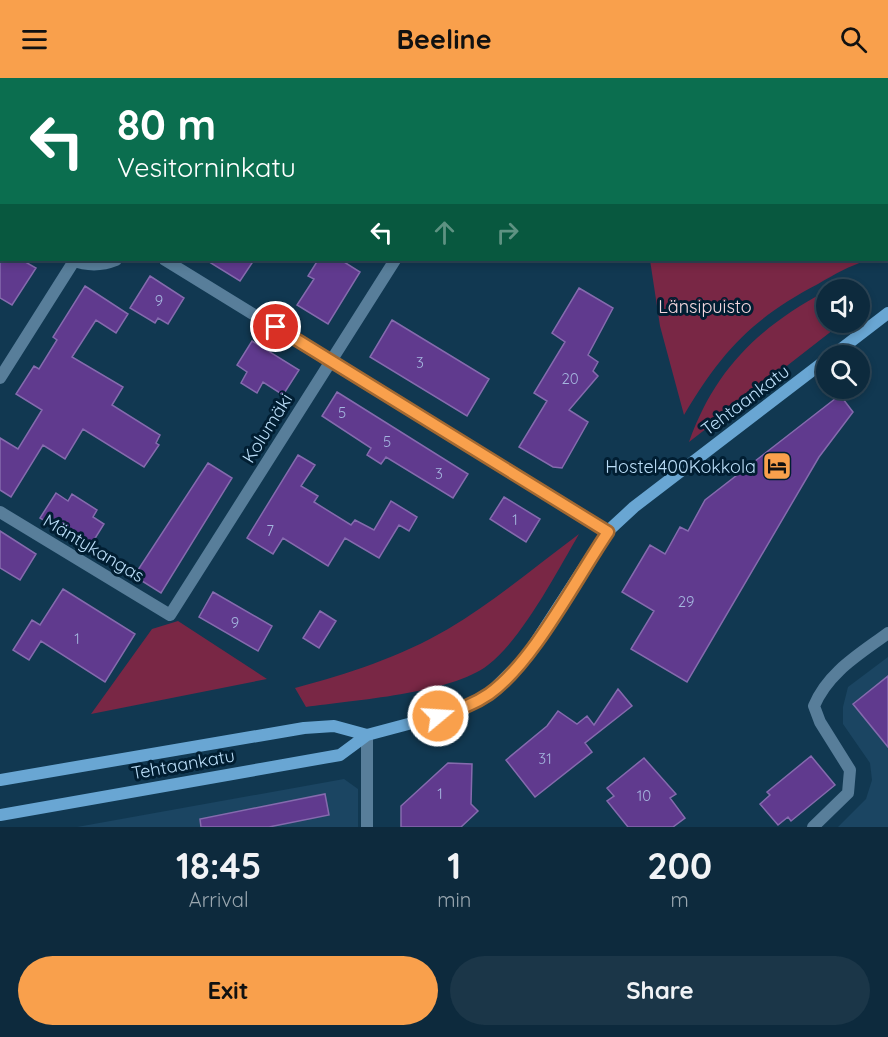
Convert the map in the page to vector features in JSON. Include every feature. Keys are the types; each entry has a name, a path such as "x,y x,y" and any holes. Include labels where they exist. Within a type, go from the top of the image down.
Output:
{"main road":[{"path":"846,345 888,313"},
{"name":"Tehtaankatu","path":"0,814 340,755 367,735 457,711 489,694 526,657 608,532 634,507 816,368"},
{"name":"Tehtaankatu","path":"0,780 304,728 334,726 367,735"}],"street":[{"path":"0,378 72,261"},
{"path":"79,261 102,265 113,261"},
{"path":"167,261 608,532"},
{"name":"Kolumäki","path":"170,615 394,261"},
{"name":"Mäntykangas","path":"0,512 170,615"},
{"path":"813,827 848,793 850,770 820,722 814,705 822,686 847,663 888,633"},
{"path":"367,735 367,827"}],"shaded area":[{"path":"888,657 888,827 838,827 866,799 872,780 870,763 843,724 843,707 848,687"},
{"path":"344,779 358,789 358,827 77,827"}],"green space":[{"name":"Länsipuisto","path":"650,261 865,261 826,279 816,279 816,285 757,324 740,339 711,373 684,415 660,326"},
{"path":"816,297 816,333 829,333 689,442 712,393 726,372 760,335"},
{"path":"579,534 526,622 488,665 451,683 427,689 306,707 295,688 373,664 430,639 482,607"},
{"path":"178,621 267,679 91,714 152,629"}],"building":[{"path":"0,261 24,261 36,268 12,305 0,298"},
{"path":"208,261 253,261 240,281"},
{"path":"317,261 343,261 360,272 328,324 297,305 314,279 308,276"},
{"path":"150,276 184,298 168,324 158,318 155,323 130,308"},
{"path":"85,286 128,314 116,333 96,320 72,357 123,387 112,405 160,435 156,443 159,445 144,467 83,429 65,459 43,445 11,497 0,490 0,438 18,449 42,410 16,394 34,366 39,369 57,340 53,337"},
{"path":"579,288 613,308 588,355 598,362 593,371 598,376 569,410 588,422 562,468 553,467 519,447 547,401 534,393 565,342 552,333"},
{"path":"392,320 489,379 467,416 370,357"},
{"path":"252,341 299,370 283,395 263,382 257,393 241,383 247,372 237,365"},
{"path":"337,392 468,474 453,498 386,457 381,464 367,455 371,448 322,416"},
{"path":"835,399 843,399 853,412 819,457 687,682 631,649 654,611 622,592 650,545 665,554 680,527 688,531 705,500"},
{"path":"298,455 315,465 301,486 318,496 314,502 351,525 355,520 374,530 391,501 417,517 409,531 399,525 379,558 345,538 328,566 283,538 273,554 247,538"},
{"path":"208,463 232,478 161,593 134,576"},
{"path":"56,493 68,501 72,494 97,510 93,517 104,524 89,548 40,518"},
{"path":"504,497 540,519 526,542 490,519"},
{"path":"0,531 36,554 20,580 0,568"},
{"path":"63,589 135,634 105,682 41,641 29,660 13,650 32,620 40,625"},
{"path":"213,592 272,626 258,651 199,617"},
{"path":"320,611 336,621 319,648 303,638"},
{"path":"888,676 888,747 853,704"},
{"path":"618,689 632,706 585,743 592,752 535,797 506,760 547,726 558,711 577,724 587,716 594,725"},
{"path":"811,756 835,785 791,821 788,817 778,825 760,804 770,795 767,792"},
{"path":"644,758 676,794 670,798 685,818 673,827 628,827 607,801 614,796 607,788"},
{"path":"448,763 472,764 471,804 478,811 461,827 401,827 401,806"},
{"path":"325,794 329,815 269,827 201,827 200,819"}],"place":[{"name":"Hostel400Kokkola","path":"777,466"}],"route":[{"path":"276,327 608,532 526,657 507,679 472,704 438,716"}]}
